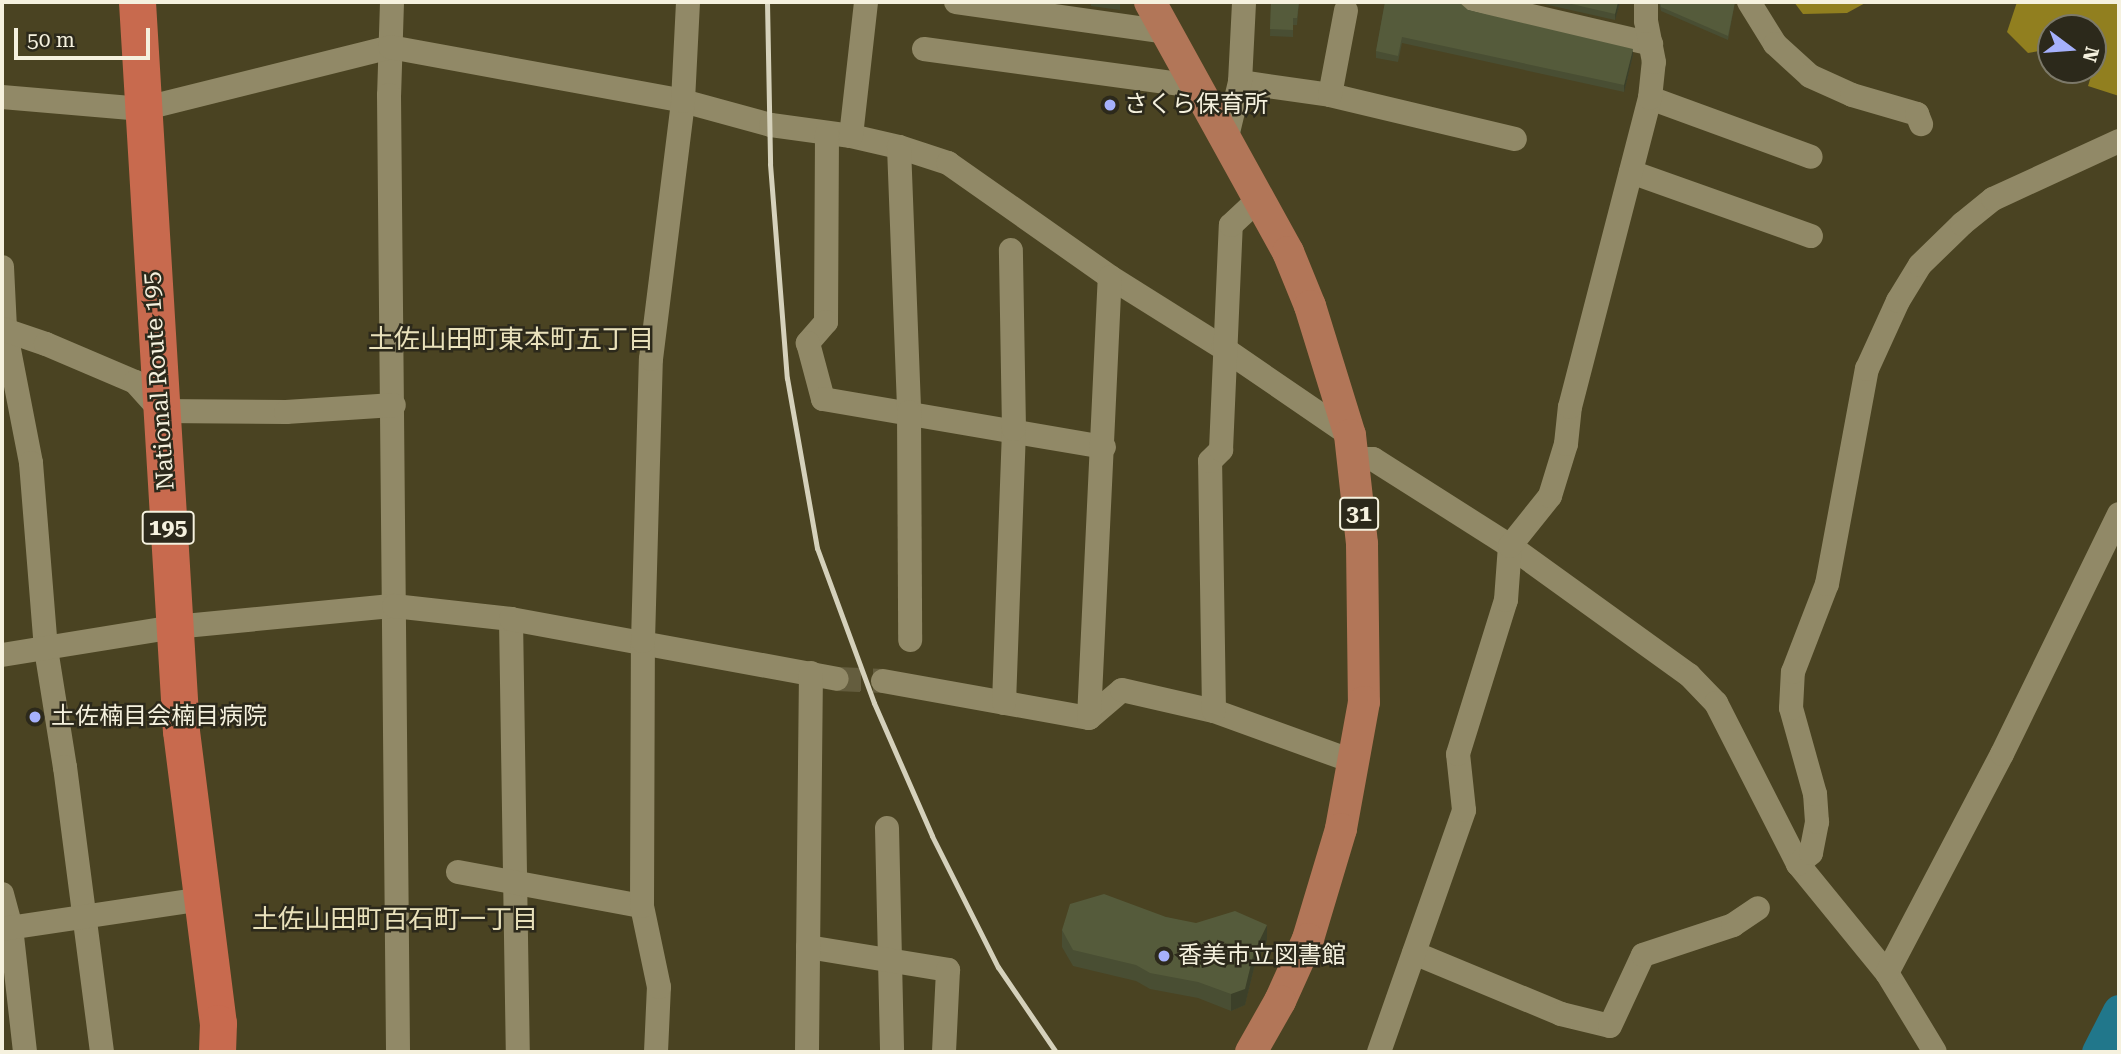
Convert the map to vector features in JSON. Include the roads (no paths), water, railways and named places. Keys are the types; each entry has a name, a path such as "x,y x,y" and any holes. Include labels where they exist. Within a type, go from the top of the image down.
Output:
{"highway":[{"name":"National Route 195","path":"137,2 181,731 219,1043"}],"main road":[{"name":"31","path":"1150,2 1288,252 1310,306 1352,447 1362,544 1366,630 1364,702 1355,762 1334,856 1308,939 1280,1001 1251,1052"}],"street":[{"path":"392,2 390,47 398,1052"},
{"path":"656,1052 659,987 642,906 643,641 651,359 683,101 688,2"},
{"path":"866,2 839,135 826,322 808,344 823,399 1014,429 1104,447"},
{"path":"956,2 1166,32"},
{"path":"1226,141 1240,82 1244,2"},
{"path":"1471,2 1651,44"},
{"path":"1378,1052 1464,810 1458,754 1506,600 1510,546 1550,496 1566,444 1570,407 1650,98 1654,62 1646,21 1646,2"},
{"path":"1749,2 1775,44 1810,76 1852,95 1917,114 1921,124"},
{"path":"1331,95 1345,9"},
{"path":"2,97 142,109 390,47 683,101 771,125 899,147 948,163 1110,277 1223,348 1352,447 1510,546 1689,675 1716,703 1798,864 1887,973 1935,1052"},
{"path":"924,49 1195,86"},
{"path":"1240,82 1331,95 1515,139"},
{"path":"1650,98 1811,157"},
{"path":"1798,864 1811,853 1818,822 1815,794 1791,708 1793,672 1827,584 1867,369 1898,301 1920,265 1962,224 1993,199 2119,141"},
{"path":"899,147 909,412 910,639"},
{"path":"1631,172 1811,236"},
{"path":"1214,711 1210,461 1221,450 1223,348 1231,225 1258,200"},
{"path":"1004,703 1014,429 1010,250"},
{"path":"2,267 4,329 32,463 46,649 65,767 102,1052"},
{"path":"1089,718 1110,277"},
{"path":"4,329 135,383 161,411 286,412 394,405"},
{"path":"1887,973 2002,754 2119,514"},
{"path":"2,655 174,627 394,606 511,619 643,641 837,679"},
{"path":"511,619 518,1052"},
{"path":"807,1052 811,673"},
{"path":"883,681 1089,718"},
{"path":"1089,718 1122,690 1214,711 1355,762"},
{"path":"887,828 892,1052"},
{"path":"458,872 642,906"},
{"path":"2,894 26,1052"},
{"path":"6,928 202,899"},
{"path":"1414,953 1561,1014 1610,1026 1643,955 1733,925 1758,908"},
{"path":"808,947 948,970 944,1052"}],"waterway":[{"path":"2098,1052 2119,1011"}],"tunnel":[{"path":"837,679 883,681"}],"railway":[{"path":"767,2 770,164 787,378 817,548 874,703 932,836 998,967 1056,1052"}],"place":[{"name":"さくら保育所","path":"1110,105"},
{"name":"土佐楠目会楠目病院","path":"35,717"},
{"name":"香美市立図書館","path":"1164,956"}],"district":[{"name":"土佐山田町東本町五丁目","path":"511,340"},
{"name":"土佐山田町百石町一丁目","path":"395,920"}]}
